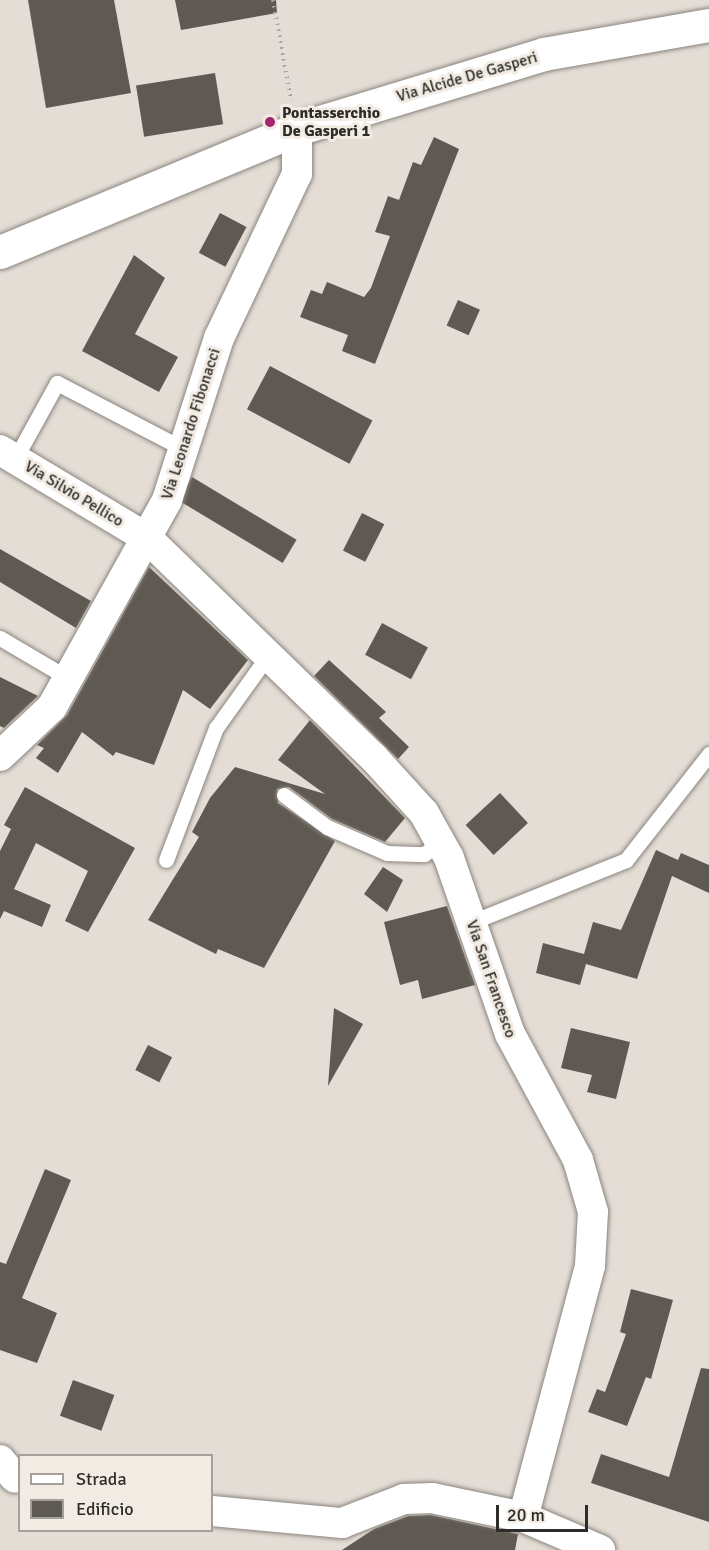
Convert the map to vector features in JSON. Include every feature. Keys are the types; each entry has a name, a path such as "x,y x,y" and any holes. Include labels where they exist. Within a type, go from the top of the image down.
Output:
{"street":[{"name":"Via Alcide De Gasperi","path":"0,252 297,129 533,57 709,25"},
{"name":"Via Leonardo Fibonacci","path":"0,756 52,707 167,500 219,338 297,174 297,129"},
{"name":"Via Silvio Pellico","path":"7,455 147,538"},
{"name":"Via San Francesco","path":"147,538 269,654 424,813 441,842 472,922 510,1034 578,1160 593,1212 590,1266 523,1517"},
{"path":"213,1511 342,1523 394,1502 432,1498 523,1517 598,1549"}],"lane":[{"path":"7,455 57,383 184,449"},
{"path":"0,638 68,678"},
{"path":"166,860 216,728 269,654"},
{"path":"472,922 626,860 709,754"},
{"path":"284,795 327,827 387,853 424,854 441,842"}],"path":[{"path":"273,0 297,129"}],"building":[{"path":"28,0 114,0 131,93 46,108"},
{"path":"175,0 276,0 277,13 181,30"},
{"path":"215,73 223,124 144,137 136,86"},
{"path":"434,137 459,149 375,364 342,351 348,335 300,317 311,290 322,294 327,282 364,297 371,288 390,236 375,232 388,196 399,200 413,162 421,165"},
{"path":"220,213 246,227 225,267 199,253"},
{"path":"134,255 165,278 135,334 178,357 159,392 82,351"},
{"path":"458,300 480,310 469,335 447,326"},
{"path":"270,366 372,420 349,464 247,409"},
{"path":"192,477 297,540 283,563 178,500"},
{"path":"362,513 384,524 365,562 343,550"},
{"path":"0,549 91,601 76,628 0,582"},
{"path":"149,567 248,660 210,709 183,690 154,765 116,752 113,756 82,732 58,773 36,758 44,748 37,745 67,715"},
{"path":"382,623 428,647 411,679 365,655"},
{"path":"329,660 386,712 379,718 409,747 398,759 314,676"},
{"path":"0,677 38,696 4,728 0,726"},
{"path":"310,720 405,818 385,842 332,819 289,787 277,789 278,803 335,841 264,968 218,949 216,954 148,920 199,837 192,832 210,798 235,767 325,794 278,760"},
{"path":"25,787 135,848 88,932 65,921 88,871 36,843 14,889 51,905 42,927 4,911 0,919 0,851 11,829 4,825"},
{"path":"500,793 528,823 494,855 466,825"},
{"path":"656,850 678,860 681,853 709,865 709,893 672,876 637,979 586,964 580,985 536,973 543,943 584,954 593,922 621,930"},
{"path":"383,867 403,880 387,912 364,894"},
{"path":"447,906 475,985 422,999 418,980 400,985 384,922"},
{"path":"334,1008 363,1024 328,1086"},
{"path":"571,1028 630,1042 616,1099 587,1092 592,1075 561,1068"},
{"path":"148,1045 172,1057 159,1082 135,1070"},
{"path":"45,1169 71,1180 22,1298 57,1313 37,1363 0,1350 0,1262 6,1264"},
{"path":"631,1289 673,1300 651,1379 646,1377 627,1426 588,1412 597,1389 605,1392 626,1334 620,1332"},
{"path":"701,1368 709,1369 709,1522 591,1483 601,1454 669,1477"},
{"path":"73,1380 114,1395 101,1431 60,1416"},
{"path":"431,1515 518,1534 515,1550 342,1550 374,1529 408,1516"}],"place":[{"name":"Pontasserchio De Gasperi 1","path":"270,122"}]}
